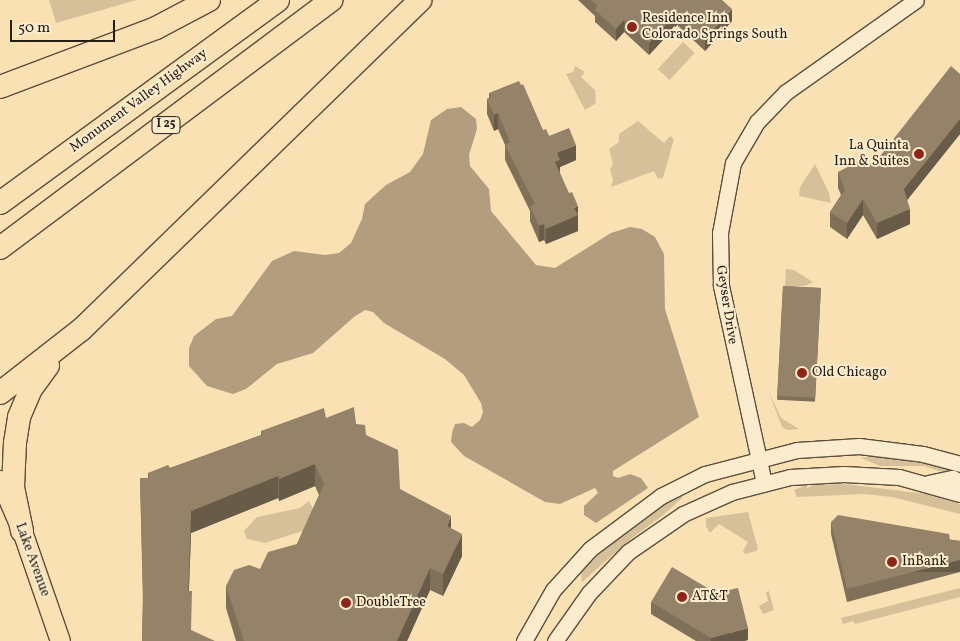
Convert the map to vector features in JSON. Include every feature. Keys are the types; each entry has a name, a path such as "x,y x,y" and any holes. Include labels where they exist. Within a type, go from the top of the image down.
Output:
{"highway":[{"path":"0,87 156,28 209,0"},
{"name":"Monument Valley Highway","path":"0,203 278,0"},
{"name":"I 25","path":"0,248 332,0"},
{"path":"0,393 65,345 420,0"},
{"path":"22,531 13,487 20,417 31,389 65,345"}],"main road":[{"name":"Lake Avenue","path":"0,480 22,531 60,641"}],"street":[{"name":"Geyser Drive","path":"764,483 721,285 720,233 733,163 757,122 786,92 916,0"},
{"path":"524,641 553,590 590,549 612,530 682,484 758,459 797,450 859,446 905,451 960,464"},
{"path":"555,641 589,593 628,552 683,514 729,493 790,477 844,474 899,478 960,494"},
{"path":"927,484 952,478 960,482"}],"shaded area":[{"path":"49,0 137,0 56,23"},
{"path":"683,42 695,53 669,80 658,69"},
{"path":"575,66 585,72 581,77 595,90 596,103 585,110 566,74 573,72"},
{"path":"461,107 476,119 477,129 469,155 470,166 489,189 491,211 536,265 555,268 611,233 630,227 642,229 655,237 664,254 665,309 699,417 613,471 613,476 618,478 630,474 641,478 648,488 596,523 584,515 584,506 598,493 595,488 560,504 545,502 464,456 451,442 455,424 464,423 472,427 480,420 483,412 481,403 464,375 445,359 384,323 373,312 365,310 354,317 313,353 277,364 246,389 233,394 207,386 189,366 189,348 194,336 216,319 232,316 272,261 294,251 325,255 339,253 351,243 362,219 365,204 386,185 410,172 423,154 431,120 447,109"},
{"path":"638,121 664,143 670,136 674,139 663,178 658,179 654,171 611,187 613,180 610,169 613,164 609,149 619,142 619,134"},
{"path":"815,164 829,193 831,203 799,196 800,187"},
{"path":"786,269 794,270 813,282 805,286 785,286"},
{"path":"768,390 781,418 799,429 787,430 782,427"},
{"path":"874,456 930,464 960,473 960,478 924,466 880,466 861,458"},
{"path":"845,484 926,494 960,504 960,514 892,497 864,494 797,497 794,490 807,485 807,488 813,485"},
{"path":"678,495 683,497 582,582 581,570 595,555 651,511"},
{"path":"309,501 315,512 309,529 265,543 247,539 244,531 257,517 300,508"},
{"path":"748,512 758,549 756,551 745,554 743,551 748,542 719,524 710,533 706,526 706,518"},
{"path":"960,588 960,597 855,624 853,621 843,624 841,618"},
{"path":"769,591 774,610 763,614 759,606 768,601 766,592"}],"building":[{"name":"Residence Inn Colorado Springs South","path":"591,0 722,0 732,9 705,39 677,13 649,43 624,20 616,29 595,10 598,6"},
{"name":"La Quinta Inn & Suites","path":"951,66 960,74 960,119 904,189 910,209 877,223 863,199 847,223 830,212 845,190 838,172 863,159 873,165"},
{"path":"519,81 521,85 523,84 543,130 546,129 549,136 569,128 576,145 557,153 560,160 555,162 569,193 572,192 578,206 574,208 578,215 546,229 544,224 539,226 530,206 535,204 505,145 510,142 498,113 494,115 487,99 491,97 489,93"},
{"path":"783,286 821,288 815,398 777,396"},
{"path":"354,407 356,424 365,425 366,435 398,450 400,489 451,516 447,526 462,534 443,574 430,568 397,641 244,641 226,586 234,570 249,565 260,569 268,552 297,544 324,484 315,464 279,479 278,476 191,511 188,591 192,591 191,630 215,641 142,641 143,590 140,478 149,478 148,473 168,465 170,468 262,435 261,431 324,408 326,418"},
{"path":"838,515 949,534 950,540 960,541 960,560 847,589 831,522"},
{"path":"672,567 716,593 738,588 748,628 711,638 651,602"}],"place":[{"name":"Residence Inn Colorado Springs South","path":"632,27"},
{"name":"La Quinta Inn & Suites","path":"919,154"},
{"name":"Old Chicago","path":"802,373"},
{"name":"InBank","path":"892,562"},
{"name":"AT&T","path":"682,597"},
{"name":"DoubleTree","path":"346,603"}]}
